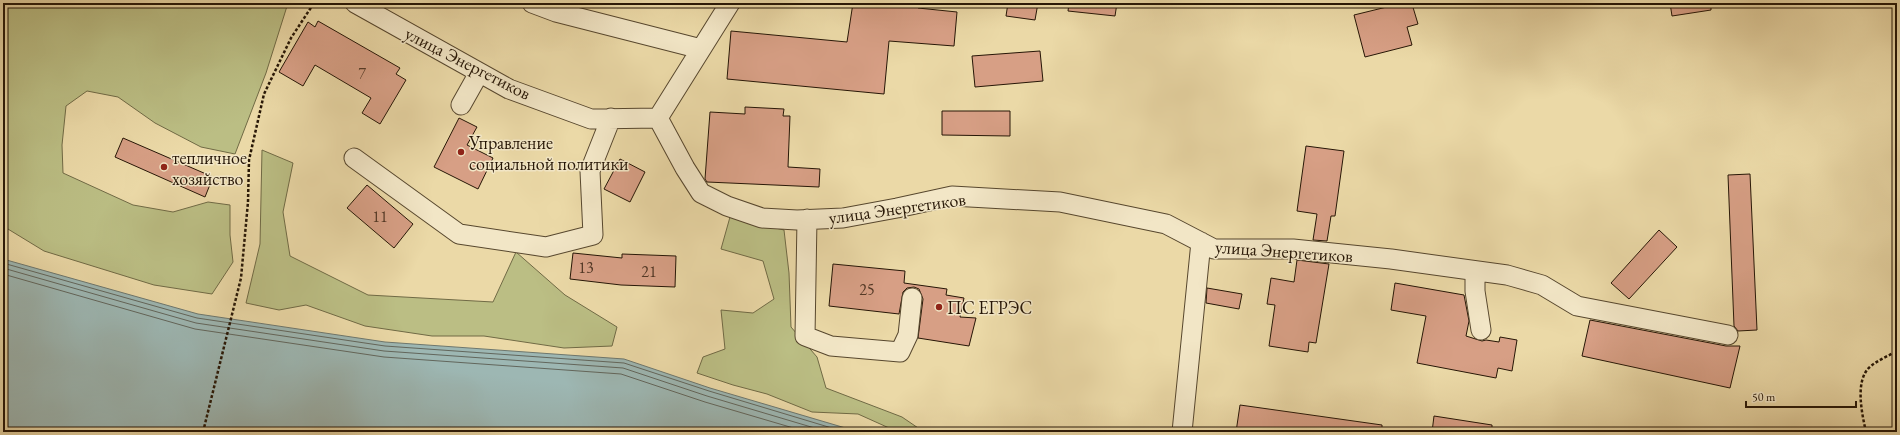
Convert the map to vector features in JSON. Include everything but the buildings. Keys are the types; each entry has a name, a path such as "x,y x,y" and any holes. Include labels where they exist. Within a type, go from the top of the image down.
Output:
{"street":[{"name":"улица Энергетиков","path":"354,3 509,89 591,119 658,118 685,168 701,193 728,206 762,218 843,218 952,196 998,197 1060,202 1166,224 1214,249 1293,249 1391,259 1507,276 1542,284 1577,306 1728,335"},
{"path":"532,3 556,12 701,49"},
{"path":"658,118 730,3"},
{"path":"461,105 479,73"},
{"path":"354,158 459,234 546,246 593,236 590,171 611,118"},
{"path":"806,219 805,336 831,346 900,352 908,335 912,298"},
{"path":"1182,432 1201,242"},
{"path":"1475,271 1475,291 1481,330"}],"path":[{"path":"203,432 241,278 248,202 249,160 264,94 291,38 314,3"},
{"path":"1897,234 1895,257 1897,279"},
{"path":"1866,432 1862,416 1860,386 1870,366 1893,354 1897,343"}],"green space":[{"path":"3,3 288,3 266,73 235,154 201,147 155,123 118,97 87,91 66,106 62,145 63,173 133,205 173,212 208,202 230,205 230,235 233,262 212,294 154,285 44,251 3,226"},
{"path":"262,150 293,163 283,212 290,256 368,295 493,302 516,252 565,295 617,327 612,346 564,348 484,336 432,336 365,326 306,305 279,310 246,303 260,244"},
{"path":"730,217 784,230 789,273 791,327 817,357 826,388 902,417 924,432 898,432 858,414 812,412 767,394 697,373 703,357 725,349 721,310 753,313 774,299 763,261 721,249"}],"water":[{"path":"3,259 198,314 385,342 624,359 710,388 859,432 3,432"}],"place":[{"name":"Управление социальной политики","path":"461,152"},
{"name":"тепличное хозяйство","path":"164,167"},
{"name":"ПС ЕГРЭС","path":"939,307"}]}
